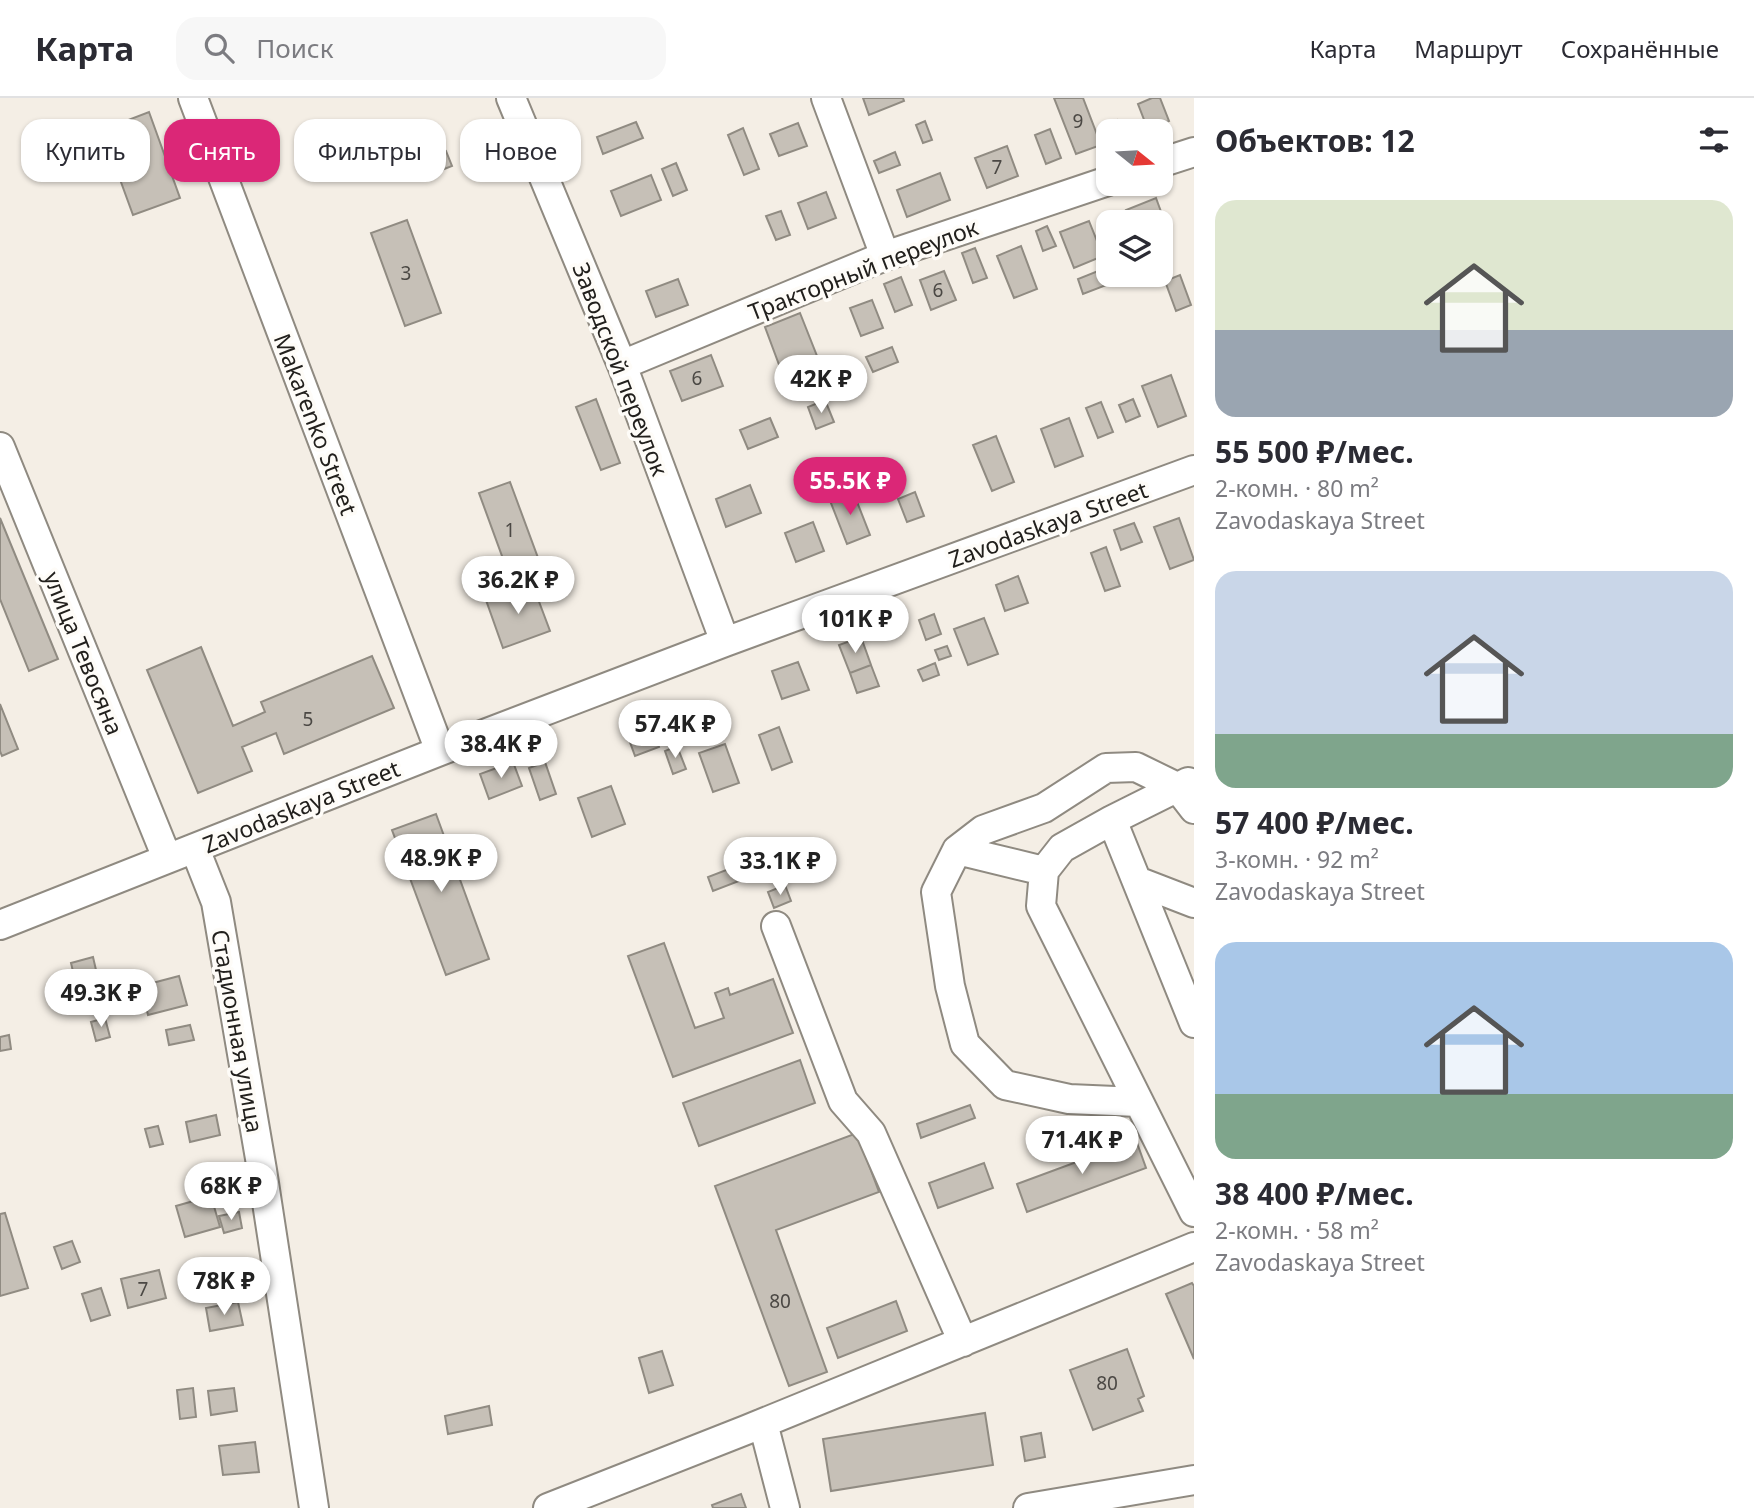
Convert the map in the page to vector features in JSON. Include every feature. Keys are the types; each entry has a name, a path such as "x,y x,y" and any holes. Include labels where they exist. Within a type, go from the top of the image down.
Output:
{"street":[{"name":"Makarenko Street","path":"192,98 440,751"},
{"name":"Заводской переулок","path":"511,98 622,365 725,642"},
{"path":"826,98 886,256"},
{"path":"1173,159 1194,152"},
{"name":"Тракторный переулок","path":"622,365 886,256 1096,185"},
{"name":"улица Тевосяна","path":"0,447 167,858"},
{"name":"Zavodaskaya Street","path":"0,925 725,642 1194,470"},
{"path":"1138,1102 1069,1099 1005,1085 965,1044 950,986 936,892 957,850 983,830 1044,808 1106,768 1136,767 1188,792"},
{"path":"1188,792 1112,820 1062,848 1044,872 1041,906 1194,1212"},
{"path":"1112,820 1194,1023"},
{"name":"Стадионная улица","path":"195,849 216,902 262,1170 314,1508"},
{"path":"957,850 1044,872"},
{"path":"1136,881 1194,903"},
{"path":"776,926 843,1101 872,1133 962,1342"},
{"path":"548,1508 1194,1247"},
{"path":"763,1423 785,1508"},
{"path":"1028,1508 1194,1480"}],"building":[{"path":"863,98 903,98 904,101 869,115"},
{"path":"1054,98 1083,98 1096,132 1096,147 1076,154"},
{"path":"1152,98 1160,98 1168,119 1144,119 1138,104"},
{"path":"149,112 164,154 164,182 174,182 180,198 133,215 121,182 150,182 150,119 131,119"},
{"path":"925,121 932,140 923,143 916,125"},
{"path":"636,122 643,138 603,154 597,137"},
{"path":"798,123 807,146 779,156 770,134"},
{"path":"743,128 759,169 744,175 728,135"},
{"path":"1050,129 1061,158 1046,164 1035,135"},
{"path":"1007,146 1018,176 987,188 975,158"},
{"path":"446,151 452,166 446,168"},
{"path":"895,152 900,165 879,173 874,161"},
{"path":"676,163 687,190 673,196 662,169"},
{"path":"940,173 950,200 907,217 897,190"},
{"path":"651,175 661,200 621,216 611,191"},
{"path":"826,192 836,218 808,229 798,203"},
{"path":"1156,198 1160,210 1126,210"},
{"path":"781,211 790,235 776,240 766,216"},
{"path":"407,220 441,313 405,326 371,233"},
{"path":"1089,221 1096,238 1096,259 1074,268 1060,232"},
{"path":"1047,226 1056,246 1043,251 1036,231"},
{"path":"1021,246 1037,289 1014,298 997,256"},
{"path":"975,248 987,278 973,283 962,253"},
{"path":"944,271 956,300 931,310 920,280"},
{"path":"1096,272 1096,287 1101,287 1083,294 1078,279"},
{"path":"1180,275 1191,305 1176,311 1167,287 1173,287 1173,278"},
{"path":"901,277 912,305 895,312 884,284"},
{"path":"678,279 688,305 656,317 646,291"},
{"path":"872,300 883,328 861,336 850,308"},
{"path":"800,313 817,356 781,370 765,327"},
{"path":"892,347 898,362 873,372 866,357"},
{"path":"711,355 723,386 682,401 670,371"},
{"path":"1171,375 1186,416 1158,427 1142,386"},
{"path":"596,399 620,463 601,470 576,407"},
{"path":"1133,399 1140,416 1126,422 1119,405"},
{"path":"825,400 834,422 816,429 808,407"},
{"path":"1101,402 1113,432 1098,438 1086,408"},
{"path":"770,418 778,437 748,449 740,430"},
{"path":"1069,418 1083,456 1055,467 1041,429"},
{"path":"996,436 1014,482 992,491 973,445"},
{"path":"900,469 904,479 883,487 879,478"},
{"path":"510,482 541,566 510,578 479,493"},
{"path":"750,485 761,513 726,527 716,499"},
{"path":"852,489 870,535 847,544 829,498"},
{"path":"915,492 924,516 907,522 898,499"},
{"path":"0,518 58,659 29,671 0,599"},
{"path":"1179,518 1194,560 1170,569 1154,527"},
{"path":"813,522 824,551 796,562 785,533"},
{"path":"1134,523 1142,542 1121,550 1114,530"},
{"path":"1106,547 1120,586 1105,591 1091,553"},
{"path":"1018,576 1028,603 1005,611 996,585"},
{"path":"532,583 550,631 503,648 486,600"},
{"path":"934,614 941,634 926,640 919,620"},
{"path":"984,618 998,654 968,665 954,629"},
{"path":"861,637 871,665 850,673 839,645"},
{"path":"947,646 951,656 939,660 935,650"},
{"path":"201,647 233,726 265,712 261,702 372,656 394,708 284,754 276,733 242,747 252,771 198,793 147,670"},
{"path":"798,662 809,690 782,699 772,671"},
{"path":"935,663 939,675 923,681 918,670"},
{"path":"871,665 879,686 857,693 850,673"},
{"path":"0,704 18,749 2,756 0,751"},
{"path":"648,717 659,747 635,756 624,726"},
{"path":"779,727 792,762 772,770 759,735"},
{"path":"725,744 739,783 713,792 699,753"},
{"path":"677,746 686,769 673,774 665,751"},
{"path":"513,762 522,786 489,799 480,774"},
{"path":"545,762 556,794 540,800 529,768"},
{"path":"611,786 625,824 592,837 578,798"},
{"path":"436,814 489,959 446,975 392,830"},
{"path":"734,867 739,881 713,891 708,877"},
{"path":"785,885 791,901 774,908 768,892"},
{"path":"664,943 695,1028 724,1018 715,993 728,988 730,995 773,979 793,1033 673,1077 628,956"},
{"path":"93,957 102,996 80,1001 71,963"},
{"path":"179,976 187,1005 148,1015 141,986"},
{"path":"105,1018 110,1037 96,1041 91,1022"},
{"path":"190,1025 194,1040 169,1045 166,1030"},
{"path":"9,1035 11,1049 0,1051 0,1037"},
{"path":"800,1060 815,1103 699,1146 683,1103"},
{"path":"970,1105 975,1118 921,1138 917,1124"},
{"path":"216,1115 220,1135 190,1142 186,1122"},
{"path":"158,1126 163,1144 150,1147 145,1129"},
{"path":"857,1133 879,1192 776,1230 827,1372 789,1386 715,1186"},
{"path":"1136,1140 1146,1168 1027,1212 1017,1184"},
{"path":"984,1163 993,1188 938,1208 929,1183"},
{"path":"211,1196 220,1227 185,1237 176,1206"},
{"path":"239,1212 242,1228 224,1233 219,1216"},
{"path":"5,1213 28,1288 0,1296 0,1214"},
{"path":"72,1241 80,1262 62,1269 54,1247"},
{"path":"159,1270 166,1298 128,1308 121,1279"},
{"path":"1192,1283 1194,1286 1194,1359 1166,1294"},
{"path":"101,1288 110,1315 91,1321 82,1294"},
{"path":"896,1301 907,1331 838,1358 827,1328"},
{"path":"238,1302 243,1325 210,1331 206,1308"},
{"path":"1127,1349 1144,1396 1138,1399 1143,1411 1093,1430 1070,1370"},
{"path":"662,1351 673,1385 649,1393 639,1358"},
{"path":"193,1388 196,1417 180,1419 177,1390"},
{"path":"234,1388 237,1411 211,1415 208,1391"},
{"path":"489,1406 492,1425 448,1434 445,1416"},
{"path":"985,1413 993,1465 831,1491 823,1439"},
{"path":"1041,1433 1045,1457 1025,1461 1021,1437"},
{"path":"255,1442 259,1472 223,1475 219,1446"},
{"path":"741,1494 746,1508 713,1508 712,1505"}]}
